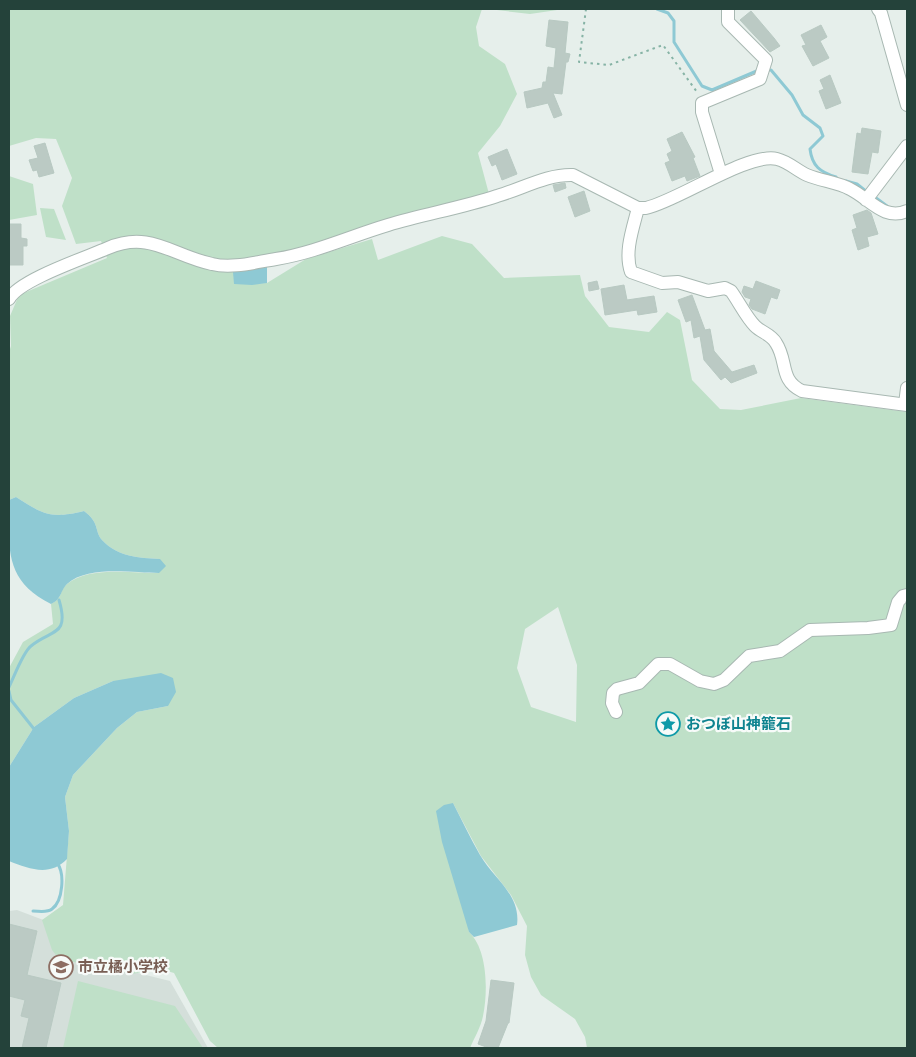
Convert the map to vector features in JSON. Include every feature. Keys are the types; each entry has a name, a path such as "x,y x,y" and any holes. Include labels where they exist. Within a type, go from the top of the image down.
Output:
{"street":[{"path":"721,174 702,112 702,103 760,79 766,60 728,22 728,9"},
{"path":"878,9 881,13 907,106"},
{"path":"869,195 907,146"},
{"path":"9,299 13,291 27,283 111,246 129,242 158,243 191,258 213,265 226,266 278,259 314,250 389,224 498,196 562,174 573,175 638,208 654,206 721,174 762,160 774,158 786,161 805,174 869,195 883,212 893,215 907,211"},
{"path":"638,208 628,262 631,272 662,283 678,282 708,291 725,288 731,291 755,327 773,337 778,345 786,376 792,387 802,391 838,394 893,404 906,404 907,388"},
{"path":"616,712 612,703 613,693 617,689 639,683 658,664 670,664 700,681 714,684 724,680 733,669 749,656 780,651 810,630 868,628 891,625 898,602 903,596 907,595"}],"path":[{"path":"586,9 579,62 609,65 663,45 694,86 702,103"}],"shaded area":[{"name":"市立橘小学校","path":"17,910 46,921 57,953 170,981 208,1048 9,1048 9,911"}],"green space":[{"path":"9,9 482,9 476,27 479,46 505,64 517,94 500,126 478,153 489,194 312,247 235,261 234,284 267,283 306,259 372,239 378,260 442,236 472,244 504,278 580,275 585,296 609,327 649,332 667,312 680,320 692,380 720,409 741,410 801,398 907,412 907,1048 587,1048 585,1037 575,1019 541,995 531,977 525,955 527,926 511,895 481,856 453,803 469,932 480,949 486,984 483,1016 470,1048 218,1048 210,1041 174,973 157,968 133,974 59,959 52,950 42,920 63,905 69,831 65,797 73,775 117,728 137,712 168,706 113,681 74,698 34,727 9,767 9,668 23,642 53,624 51,604 59,597 67,584 76,578 98,573 159,573 160,559 129,556 108,546 102,540 95,523 84,511 63,515 48,514 16,497 9,500 10,316 19,295 107,258 101,241 76,244 62,206 72,178 56,139 36,138 9,146","holes":["558,607 577,665 576,722 531,707 517,668 525,629"]},
{"path":"488,9 564,9 530,14"},
{"path":"9,176 33,184 37,215 9,220"},
{"path":"40,208 54,209 66,240 46,237"},
{"path":"78,981 175,1006 203,1048 63,1048"}],"water":[{"path":"267,267 267,283 252,285 234,284 233,272"},
{"path":"16,497 48,514 63,515 84,511 95,523 102,540 108,546 129,556 160,559 166,566 159,573 111,571 87,574 67,584 57,600 51,604 35,595 24,584 12,561 9,533 9,500"},
{"path":"161,673 173,678 176,692 168,706 137,712 117,728 73,775 65,797 69,831 67,859 60,865 46,870 32,869 9,861 9,767 34,727 74,698 113,681"},
{"path":"453,803 480,855 511,896 517,914 517,925 474,937 469,932 442,842 436,811 444,805"}],"building":[{"path":"751,11 780,46 770,52 740,20"},
{"path":"549,20 568,22 565,53 570,54 568,62 566,62 562,94 553,93 562,115 554,118 548,103 527,108 524,92 542,88 543,82 546,82 548,67 554,68 556,48 546,46"},
{"path":"821,25 827,37 820,41 829,58 813,66 802,46 806,45 801,35"},
{"path":"830,75 841,103 826,109 819,91 824,89 820,80"},
{"path":"862,128 881,131 878,153 872,152 868,174 852,172 857,133 861,134"},
{"path":"682,132 695,157 693,158 700,176 687,181 685,176 672,181 665,163 670,161 667,154 672,151 667,139"},
{"path":"45,143 54,173 39,177 37,170 33,171 29,160 38,158 34,146"},
{"path":"507,149 517,174 502,180 496,164 492,166 488,157"},
{"path":"565,183 566,188 555,192 553,185"},
{"path":"584,191 590,211 575,217 568,197"},
{"path":"867,210 871,213 878,234 867,237 869,246 858,250 852,230 857,228 853,215"},
{"path":"9,224 21,224 21,238 27,239 27,246 23,246 23,265 9,265"},
{"path":"597,281 599,289 589,291 588,283"},
{"path":"756,281 780,290 777,299 771,297 765,314 752,309 749,305 751,299 745,297 742,292 744,286 753,289"},
{"path":"624,285 627,300 654,296 657,312 638,315 637,310 605,315 601,289"},
{"path":"692,295 705,330 710,329 714,351 732,372 754,365 757,373 731,383 725,377 721,380 704,360 700,336 694,338 691,320 686,322 678,300"},
{"path":"9,924 37,931 27,975 61,983 46,1048 22,1048 29,1018 21,1016 25,1000 9,996"},
{"path":"491,980 514,983 509,1023 498,1048 489,1048 478,1044 486,1021"}],"waterway":[{"path":"657,9 668,13 674,21 674,42 702,86 712,90 759,70"},
{"path":"767,70 771,70 792,95 803,115 820,128 823,136 810,149 811,155 818,168 836,177"},
{"path":"846,181 857,184 867,192"},
{"path":"872,195 887,206"},
{"path":"9,687 28,649 60,626 62,612 59,600"},
{"path":"9,691 11,700 34,729"},
{"path":"33,911 50,910 59,900 62,880 57,863"}],"place":[{"name":"おつぼ山神籠石","path":"668,724"},
{"name":"市立橘小学校","path":"61,967"}]}
